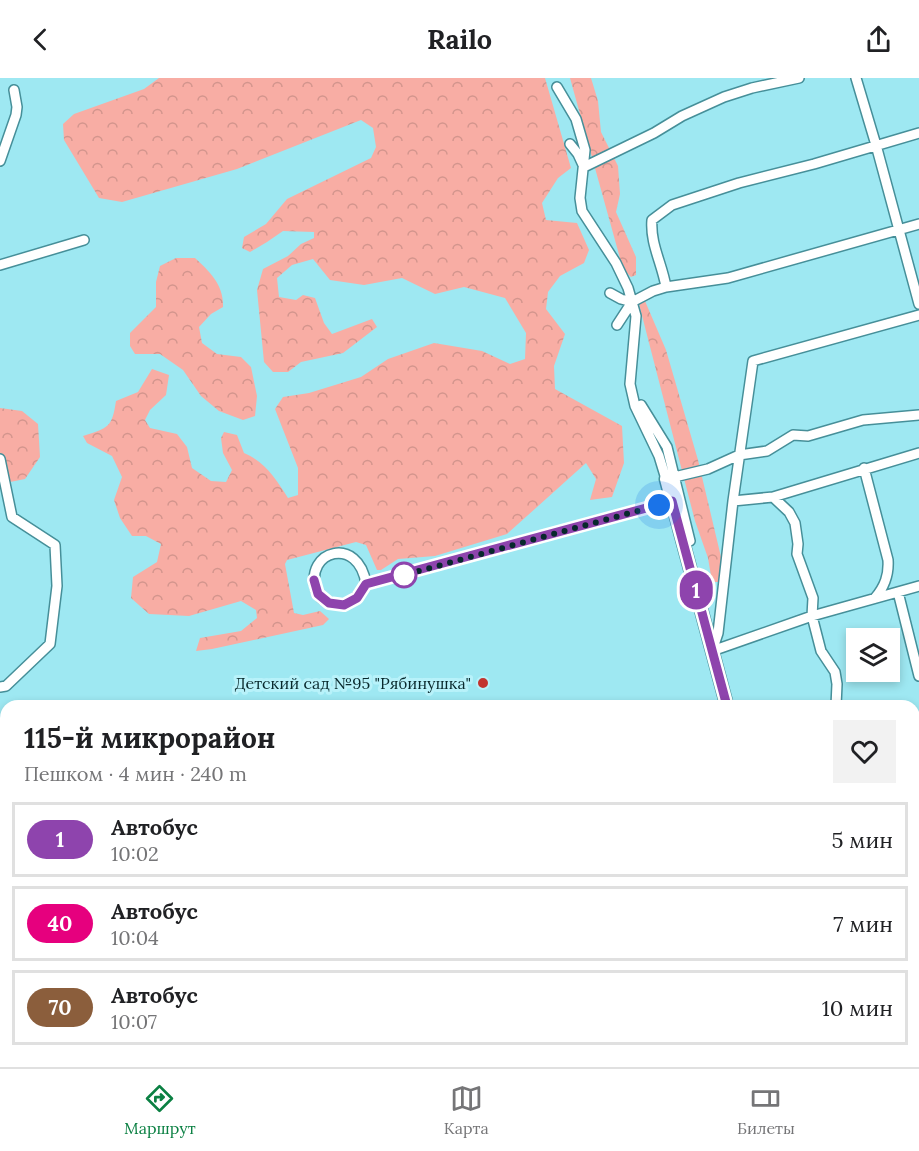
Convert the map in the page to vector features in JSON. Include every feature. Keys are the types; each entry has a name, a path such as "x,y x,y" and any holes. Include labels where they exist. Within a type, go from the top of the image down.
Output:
{"street":[{"path":"584,167 716,101 752,88 799,78"},
{"path":"856,78 919,304"},
{"path":"557,87 576,119 585,150 580,198 582,211 616,263 628,288 636,316 630,384 635,405 670,478 690,541"},
{"path":"0,161 16,116 14,90"},
{"path":"666,287 651,236 652,220 672,205 739,183 919,133"},
{"path":"570,144 584,167"},
{"path":"617,325 632,302 666,287 728,278 919,224"},
{"path":"0,265 84,240"},
{"path":"610,293 632,302"},
{"path":"712,651 720,622 733,501 753,361 919,315"},
{"path":"670,478 708,469 739,455 766,451 793,435 808,436 863,420 919,415"},
{"path":"733,501 773,497 919,453"},
{"path":"0,459 12,516 55,544 57,586 50,644 6,686 0,687"},
{"path":"864,468 888,560 888,572 883,589 875,598"},
{"path":"670,478 672,501 725,700"},
{"path":"773,497 789,512 795,523 797,554 813,598 812,616 821,651 835,672 836,700"},
{"path":"366,584 364,571 355,558 342,553 327,556 316,566 314,580 318,594 329,603 344,605 357,598 366,584 672,501"},
{"path":"712,651 812,616 919,586"},
{"path":"898,592 919,676"}],"green space":[{"path":"159,78 545,78 571,168 558,178 542,203 546,220 577,223 589,250 584,263 560,276 548,292 546,309 565,334 554,366 555,389 622,426 624,463 612,497 590,500 596,479 586,463 507,534 435,556 398,559 381,570 377,570 366,545 356,542 287,560 285,564 294,613 303,615 320,611 329,619 323,625 212,649 196,651 200,638 241,631 257,618 256,610 241,601 189,616 149,614 131,598 133,577 157,562 161,544 146,536 132,536 120,518 114,500 122,477 112,456 87,443 83,436 99,431 108,425 113,416 116,401 138,392 152,369 169,375 166,395 150,410 145,420 150,428 177,434 187,447 192,468 211,481 226,482 232,470 223,453 221,438 224,432 237,435 244,453 264,466 288,498 298,495 298,468 275,409 283,397 309,393 361,377 388,359 434,343 482,351 510,364 525,359 526,333 505,298 464,287 435,294 402,278 364,285 330,280 313,259 292,265 277,278 279,297 296,300 303,295 315,298 324,323 332,334 372,319 377,327 343,353 301,362 288,372 273,372 264,362 257,290 263,269 288,256 301,244 314,238 314,232 283,231 250,252 242,248 244,237 266,224 287,199 371,158 376,147 373,128 361,120 237,169 122,202 99,198 64,140 63,124 74,114 144,89"},
{"path":"570,78 591,78 598,101 601,132 618,166 620,194 616,212 636,257 636,275 631,277 623,269"},
{"path":"176,258 195,258 219,286 223,307 211,314 199,327 202,343 217,354 241,357 251,367 257,396 255,416 243,420 219,411 201,396 183,370 160,354 135,354 130,346 130,333 156,307 156,282 160,266"},
{"path":"645,301 666,350 698,460 721,557 719,582 712,582 708,558 695,521 639,304"},
{"path":"0,408 22,411 38,424 40,457 25,479 0,484"}],"bus line":[{"name":"1","path":"314,580 318,594 329,603 344,605 357,598 366,584 672,501 725,700"}],"place":[{"name":"Детский сад №95 \"Рябинушка\"","path":"483,683"}],"route":[{"path":"404,575 401,576 659,505"}]}
